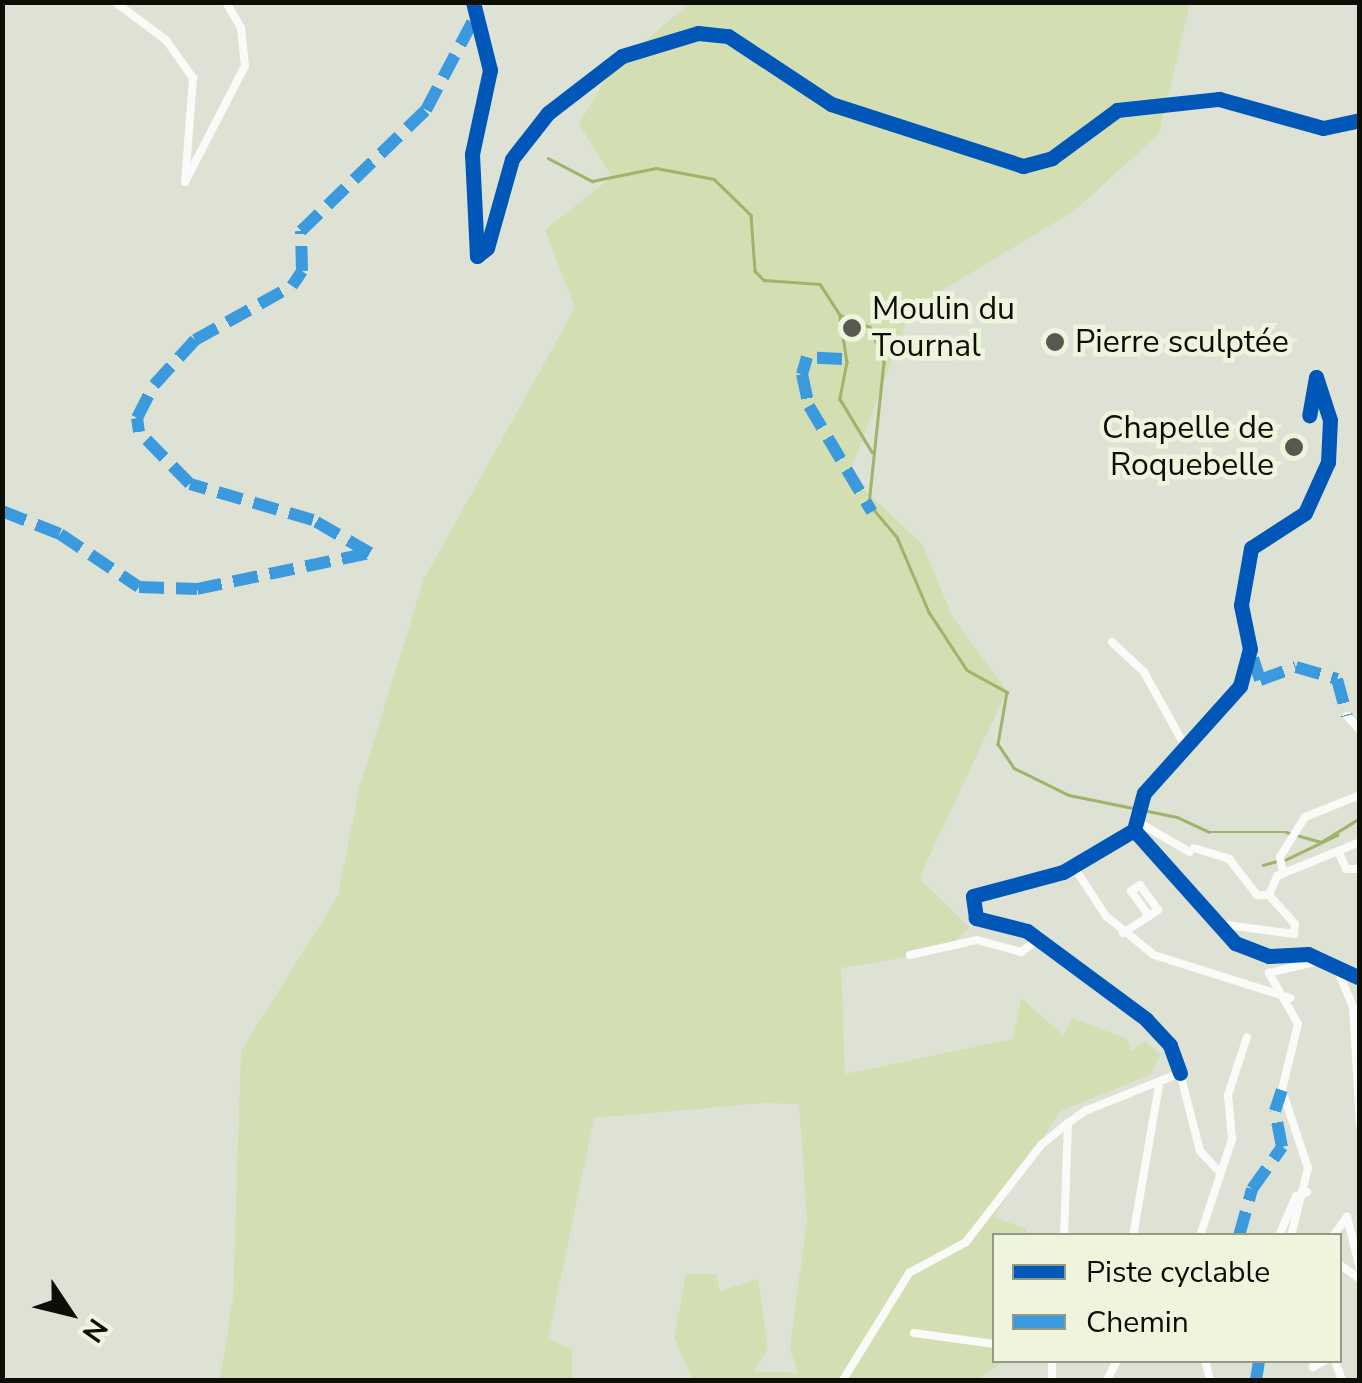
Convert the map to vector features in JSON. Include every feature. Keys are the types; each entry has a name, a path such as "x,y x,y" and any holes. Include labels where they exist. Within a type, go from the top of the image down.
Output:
{"street":[{"path":"115,2 166,40 193,78 184,182 245,66 241,28 226,2"},
{"path":"473,2 490,70 472,154 470,235 481,256 512,159 548,112 622,56 698,34 728,36 830,104 1023,166 1052,158 1116,110 1219,99 1323,128 1360,120"},
{"path":"1309,416 1316,377 1330,420 1328,462 1305,513 1251,548 1241,605 1249,654 1235,696 1137,809 1137,831 1219,924 1252,951 1319,960 1360,978"},
{"path":"1112,642 1144,672 1186,748"},
{"path":"1346,716 1360,730"},
{"path":"1283,873 1280,857 1313,810 1360,795"},
{"path":"1217,1168 1200,1151 1170,1045 1146,1019 1034,942 1023,930 976,918 971,901 981,890 1052,877 1075,868 1143,825 1192,850 1229,859 1257,895 1269,895 1295,924 1294,934 1219,924"},
{"path":"1269,895 1283,873 1360,842"},
{"path":"1339,853 1346,869 1360,869"},
{"path":"1075,868 1124,933 1170,962 1290,998"},
{"path":"1124,933 1149,916"},
{"path":"910,955 977,940 1021,952 1034,942"},
{"path":"1292,1233 1307,1192 1308,1168 1282,1090 1298,1024 1290,998 1269,973 1319,960"},
{"path":"1337,969 1352,1007 1360,1124"},
{"path":"1201,1233 1217,1168 1232,1139 1228,1095 1247,1036"},
{"path":"843,1380 909,1273 966,1242 1042,1144 1068,1123 1159,1086 1180,1073"},
{"path":"1134,1233 1159,1086"},
{"path":"1064,1233 1068,1123"},
{"path":"1280,1233 1296,1196 1307,1192"},
{"path":"1335,1233 1347,1217 1360,1269"},
{"path":"914,1333 992,1344"},
{"path":"1308,1380 1314,1364"}],"green space":[{"path":"690,3 1190,3 1159,134 1074,211 911,309 849,475 923,545 952,616 1007,691 919,878 970,928 942,951 841,968 845,1074 1013,1039 1021,998 1063,1035 1073,1018 1127,1039 1131,1051 1145,1041 1160,1054 1151,1074 1059,1112 994,1217 1026,1229 1026,1233 992,1233 992,1363 1002,1363 977,1380 693,1380 674,1338 686,1274 716,1274 720,1291 758,1279 768,1349 753,1371 798,1373 790,1349 807,1218 799,1104 765,1103 594,1118 548,1339 572,1349 572,1380 220,1380 233,1298 241,1051 338,896 360,786 424,579 575,308 545,230 612,177 579,124 611,70"}],"waterway":[{"path":"548,158 592,181 656,168 714,179 751,215 755,271 764,280 820,284 840,315 870,327 884,362 869,504 897,537 929,612 967,670 1007,692 998,744 1014,768 1069,795 1177,817 1209,832 1286,832 1321,842 1360,818"},
{"path":"840,317 847,362 840,399 872,452"},
{"path":"1285,860 1337,835"},
{"path":"1263,865 1277,861"}],"marked path":[{"path":"2,511 60,534 139,587 197,589 370,553 313,520 190,484 139,432 137,418 154,385 195,340 292,286 302,271 301,231 426,110 473,21"},
{"path":"842,359 807,357 802,374 809,406 872,512"},
{"path":"1253,658 1260,680 1296,667 1337,679 1347,716"},
{"path":"1240,1233 1252,1189 1282,1147 1275,1111 1282,1090"},
{"path":"1256,1380 1259,1363"}],"cycle path":[{"path":"473,2 490,70 472,154 477,256 487,248 512,159 548,113 622,56 698,33 728,36 831,104 1023,166 1052,158 1117,110 1219,99 1323,128 1360,120"},
{"path":"1134,830 1144,793 1240,686 1250,649 1241,605 1251,548 1305,513 1328,462 1330,420 1316,377 1309,415"},
{"path":"1180,1073 1170,1045 1146,1019 1027,931 976,918 973,896 1063,872 1134,830 1235,943 1269,956 1308,954 1360,978"}],"place":[{"name":"Moulin du Tournal","path":"852,328"},
{"name":"Pierre sculptée","path":"1055,342"},
{"name":"Chapelle de Roquebelle","path":"1294,447"}]}
